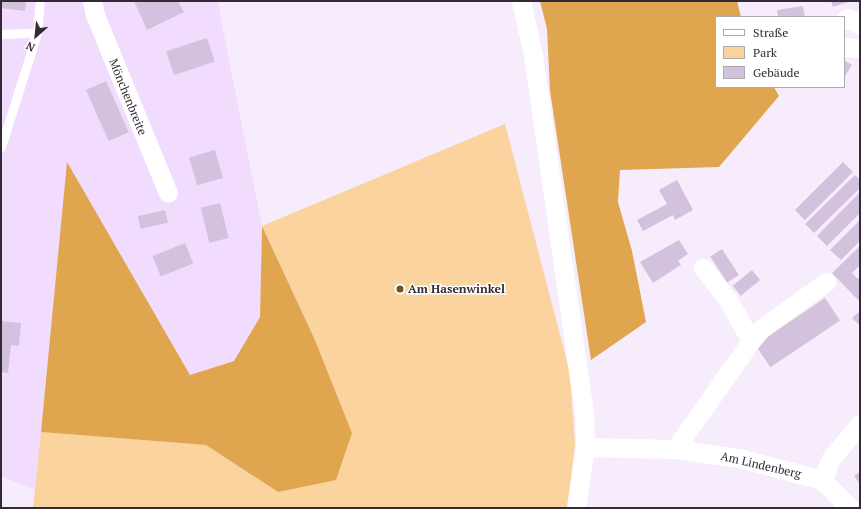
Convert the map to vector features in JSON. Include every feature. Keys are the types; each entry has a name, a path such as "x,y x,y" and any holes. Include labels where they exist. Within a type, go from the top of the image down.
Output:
{"street":[{"name":"Mönchenbreite","path":"92,1 95,15 168,193"},
{"path":"521,1 533,55 580,382 585,447 576,508"},
{"path":"845,20 848,18 860,25"},
{"path":"845,47 860,48"},
{"path":"703,268 728,300 751,340"},
{"path":"675,449 751,340 762,328 826,282"},
{"path":"850,508 822,480 832,457 860,424"},
{"name":"Am Lindenberg","path":"585,447 675,449 739,458 822,480"}],"lane":[{"path":"1,147 37,33 40,1"},
{"path":"1,34 37,33"}],"shaded area":[{"path":"1,1 219,1 220,14 262,226 260,317 234,361 190,375 67,163 36,490 1,476"},
{"path":"540,1 737,1 741,16 715,16 715,88 775,88 779,96 719,167 620,170 618,202 632,251 646,322 591,360 550,91 547,29"},
{"path":"67,162 190,375 234,361 260,317 262,226 315,340 352,433 336,480 278,492 206,445 41,432"}],"green space":[{"path":"505,124 570,373 575,445 567,508 33,508 41,432 206,445 278,492 352,433 315,340 262,226"}],"building":[{"path":"1,1 26,1 25,11 1,8"},
{"path":"134,1 178,1 184,12 147,30"},
{"path":"831,1 851,1 833,7"},
{"path":"803,6 805,16 778,16 777,10"},
{"path":"207,38 215,62 174,75 166,51"},
{"path":"845,61 852,65 845,76"},
{"path":"106,81 129,132 109,141 86,90"},
{"path":"215,150 223,178 197,185 189,157"},
{"path":"843,162 853,172 805,220 795,210"},
{"path":"855,175 860,180 860,188 814,233 805,224"},
{"path":"677,180 693,210 675,220 673,215 643,231 637,220 667,204 659,190"},
{"path":"860,192 860,213 827,246 817,236"},
{"path":"220,203 229,238 209,243 201,208"},
{"path":"165,210 168,223 141,229 138,216"},
{"path":"860,220 860,241 841,260 830,250"},
{"path":"679,240 688,254 678,261 681,265 653,283 640,262"},
{"path":"185,243 193,263 161,277 153,256"},
{"path":"860,246 860,265 852,273 858,279 860,276 860,302 832,273"},
{"path":"722,249 739,275 727,283 710,257"},
{"path":"752,270 760,280 741,296 733,286"},
{"path":"825,298 840,320 770,367 755,345"},
{"path":"860,311 860,326 852,318"},
{"path":"1,321 21,323 19,346 11,345 8,373 1,372"},
{"path":"860,472 860,484 854,476"}],"place":[{"name":"Am Hasenwinkel","path":"400,289"}]}
